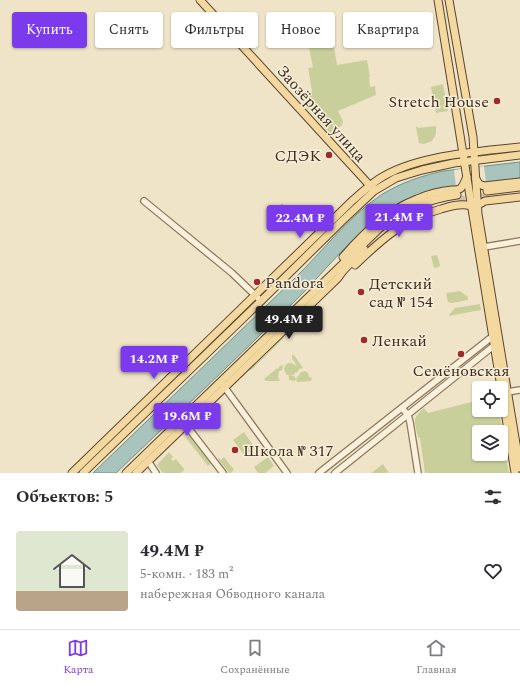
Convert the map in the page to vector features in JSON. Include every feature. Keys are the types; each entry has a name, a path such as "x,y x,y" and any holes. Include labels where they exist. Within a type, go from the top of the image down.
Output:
{"main road":[{"name":"Заозёрная улица","path":"200,0 372,188"},
{"path":"438,0 467,177 465,186 475,205 484,247 515,473"},
{"path":"449,0 474,152 477,182 475,205 492,336 497,344 505,381"},
{"path":"72,473 256,295 386,175 408,166 463,154 520,147"},
{"path":"83,473 261,301 342,221 372,188 408,174 432,167 475,164 520,155"},
{"path":"477,182 485,186 520,182"},
{"path":"330,276 334,268 356,243 371,228 392,212 416,199 433,193 458,190 465,186"},
{"path":"520,187 488,194 520,192"},
{"path":"126,473 223,385 338,278 343,271 383,231 412,213 428,206 458,197 427,202 410,208 374,232 223,385 186,425 136,473"},
{"path":"338,278 346,274 387,235 406,222 422,215 462,204 475,205 485,201 520,197"},
{"path":"508,392 518,442 520,468"}],"street":[{"path":"144,201 232,273 261,301"},
{"path":"484,247 520,242"},
{"path":"320,473 492,336"},
{"path":"335,473 497,344"},
{"path":"223,385 287,473"},
{"path":"508,392 520,390"},
{"path":"402,408 408,415 410,422 418,473"},
{"path":"186,425 223,473"},
{"path":"148,461 156,473"}],"green space":[{"path":"309,48 334,48 337,65 367,60 370,87 375,86 376,95 338,111 343,121 342,125 331,134 303,104 303,99 312,91 308,68 313,67"},
{"path":"443,84 448,111 436,113 431,87"},
{"path":"436,126 436,134 432,141 424,144 419,143 416,127"},
{"path":"282,203 289,210 280,219 274,212"},
{"path":"290,211 297,218 297,224 293,227 286,220 285,216"},
{"path":"437,255 440,265 439,267 434,268 431,256"},
{"path":"460,291 468,297 468,300 452,303 448,302 446,293"},
{"path":"480,304 481,310 448,316 455,308"},
{"path":"283,337 284,338 251,370 249,369"},
{"path":"482,347 483,348 412,404 411,403"},
{"path":"292,355 294,355 303,368 299,369 297,373 296,372 290,376 286,374 284,369 289,363 297,367 292,359"},
{"path":"281,365 283,366 282,370 279,371 278,377 280,381 266,381 264,379 279,368"},
{"path":"305,371 308,373 309,377 312,378 311,381 297,382 296,379 301,372"},
{"path":"289,376 294,376 296,379 295,381 289,380"},
{"path":"472,402 472,417 500,417 502,425 472,425 472,461 507,461 509,473 425,473 420,438 418,437 415,421 417,415 424,408 428,413"},
{"path":"393,418 394,419 326,473 323,473"},
{"path":"395,421 396,422 331,473 329,473"},
{"path":"244,432 255,448 244,455 233,440"},
{"path":"191,434 212,463 208,466 186,438"},
{"path":"169,452 173,457 171,459 173,461 176,459 184,469 181,473 163,473 157,465"},
{"path":"224,457 234,470 230,473 218,459 219,458 221,460"},
{"path":"268,457 274,466 265,473 258,473 254,467"},
{"path":"383,464 389,473 371,473"}],"water":[{"path":"520,162 520,179 449,188 390,209 377,218 342,251 309,287 116,473 93,473 294,279 346,224 381,195 411,180 443,171"}],"pier":[{"path":"484,166 486,183 456,187 454,170"}],"tunnel":[{"path":"458,200 488,196"}],"place":[{"name":"Stretch House","path":"497,101"},
{"name":"СДЭК","path":"329,155"},
{"name":"Pandora","path":"257,282"},
{"name":"Детский сад № 154","path":"361,292"},
{"name":"Ленкай","path":"364,340"},
{"name":"Семёновская","path":"461,354"},
{"name":"Школа № 317","path":"235,450"}]}
